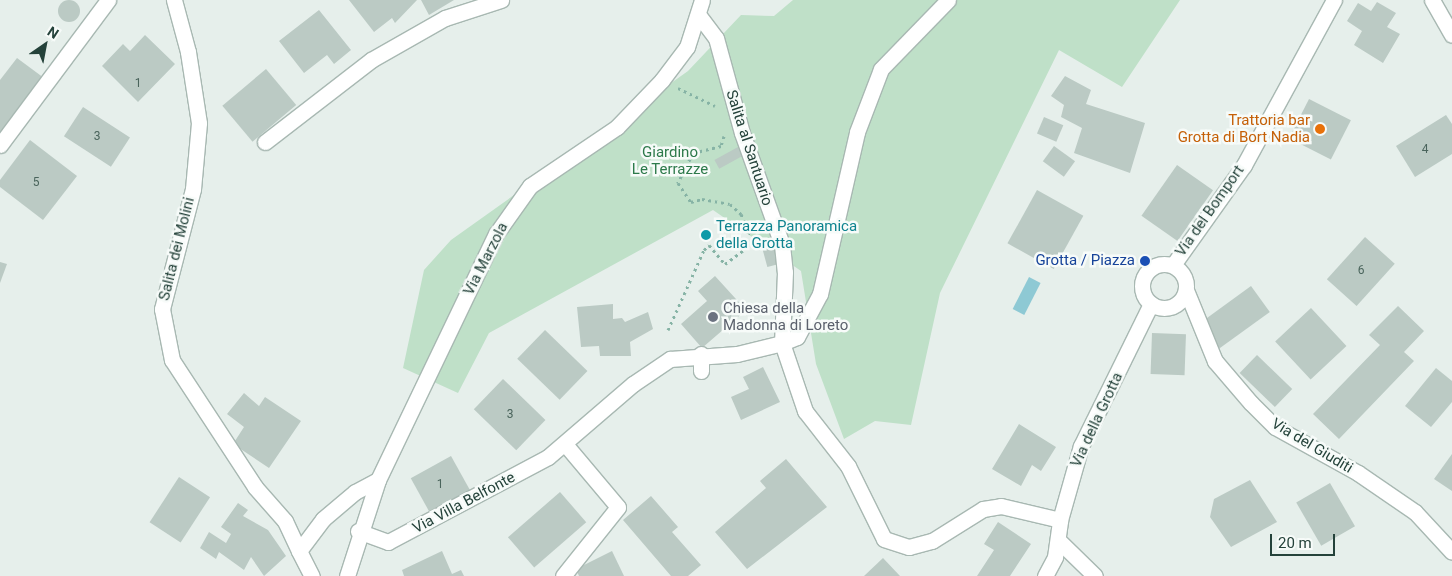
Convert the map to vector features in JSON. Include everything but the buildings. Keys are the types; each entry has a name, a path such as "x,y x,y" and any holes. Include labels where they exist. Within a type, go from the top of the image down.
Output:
{"street":[{"path":"0,145 108,0"},
{"name":"Salita dei Molini","path":"174,0 188,52 199,123 192,189 162,309 164,336 184,383 233,448 255,487 285,521 312,576"},
{"path":"266,142 371,60 445,18 500,0"},
{"name":"Via Marzola","path":"348,576 358,531 378,480 502,226 530,186 617,127 662,80 687,47 700,17 702,0"},
{"name":"Via Villa Belfonte","path":"358,531 388,542 548,457 653,377 670,354 737,354 785,347 797,337 820,294 857,132 881,69 948,0"},
{"name":"Via del Bomport","path":"1173,265 1244,165 1334,0"},
{"path":"1432,0 1452,35"},
{"name":"Salita al Santuario","path":"700,17 716,38 742,133 775,227 786,272 785,347 805,411 848,466 884,539 909,547 932,541 983,509 1001,506 1060,520"},
{"path":"1160,264 1173,265 1183,273 1186,290 1168,308 1151,304 1142,290 1146,273 1160,264"},
{"name":"Via del Giuditi","path":"1186,290 1216,361 1257,409 1276,427 1358,473 1415,512 1452,552"},
{"name":"Via della Grotta","path":"1045,576 1058,541 1060,520 1081,446 1151,304"},
{"path":"701,354 701,371"},
{"path":"563,576 618,507 565,444"},
{"path":"299,551 323,519 354,492 378,480"},
{"path":"1058,541 1095,576"}],"path":[{"path":"662,80 719,109"},
{"path":"726,127 721,146 692,153 678,183 692,202 702,199 730,204 741,214 754,242"},
{"path":"668,330 704,250 709,245 724,264 775,227"}],"green space":[{"name":"Giardino Le Terrazze","path":"793,0 1180,0 1122,87 1059,50 940,293 911,425 875,421 844,439 816,364 801,271 713,210 489,333 458,393 403,368 424,270 451,240 688,71 741,15 774,16"}],"water":[{"path":"1029,277 1041,283 1024,315 1013,309"}],"place":[{"name":"Trattoria bar Grotta di Bort Nadia","path":"1320,129"},
{"name":"Terrazza Panoramica della Grotta","path":"706,235"},
{"name":"Grotta / Piazza","path":"1145,261"},
{"name":"Chiesa della Madonna di Loreto","path":"713,317"}]}
